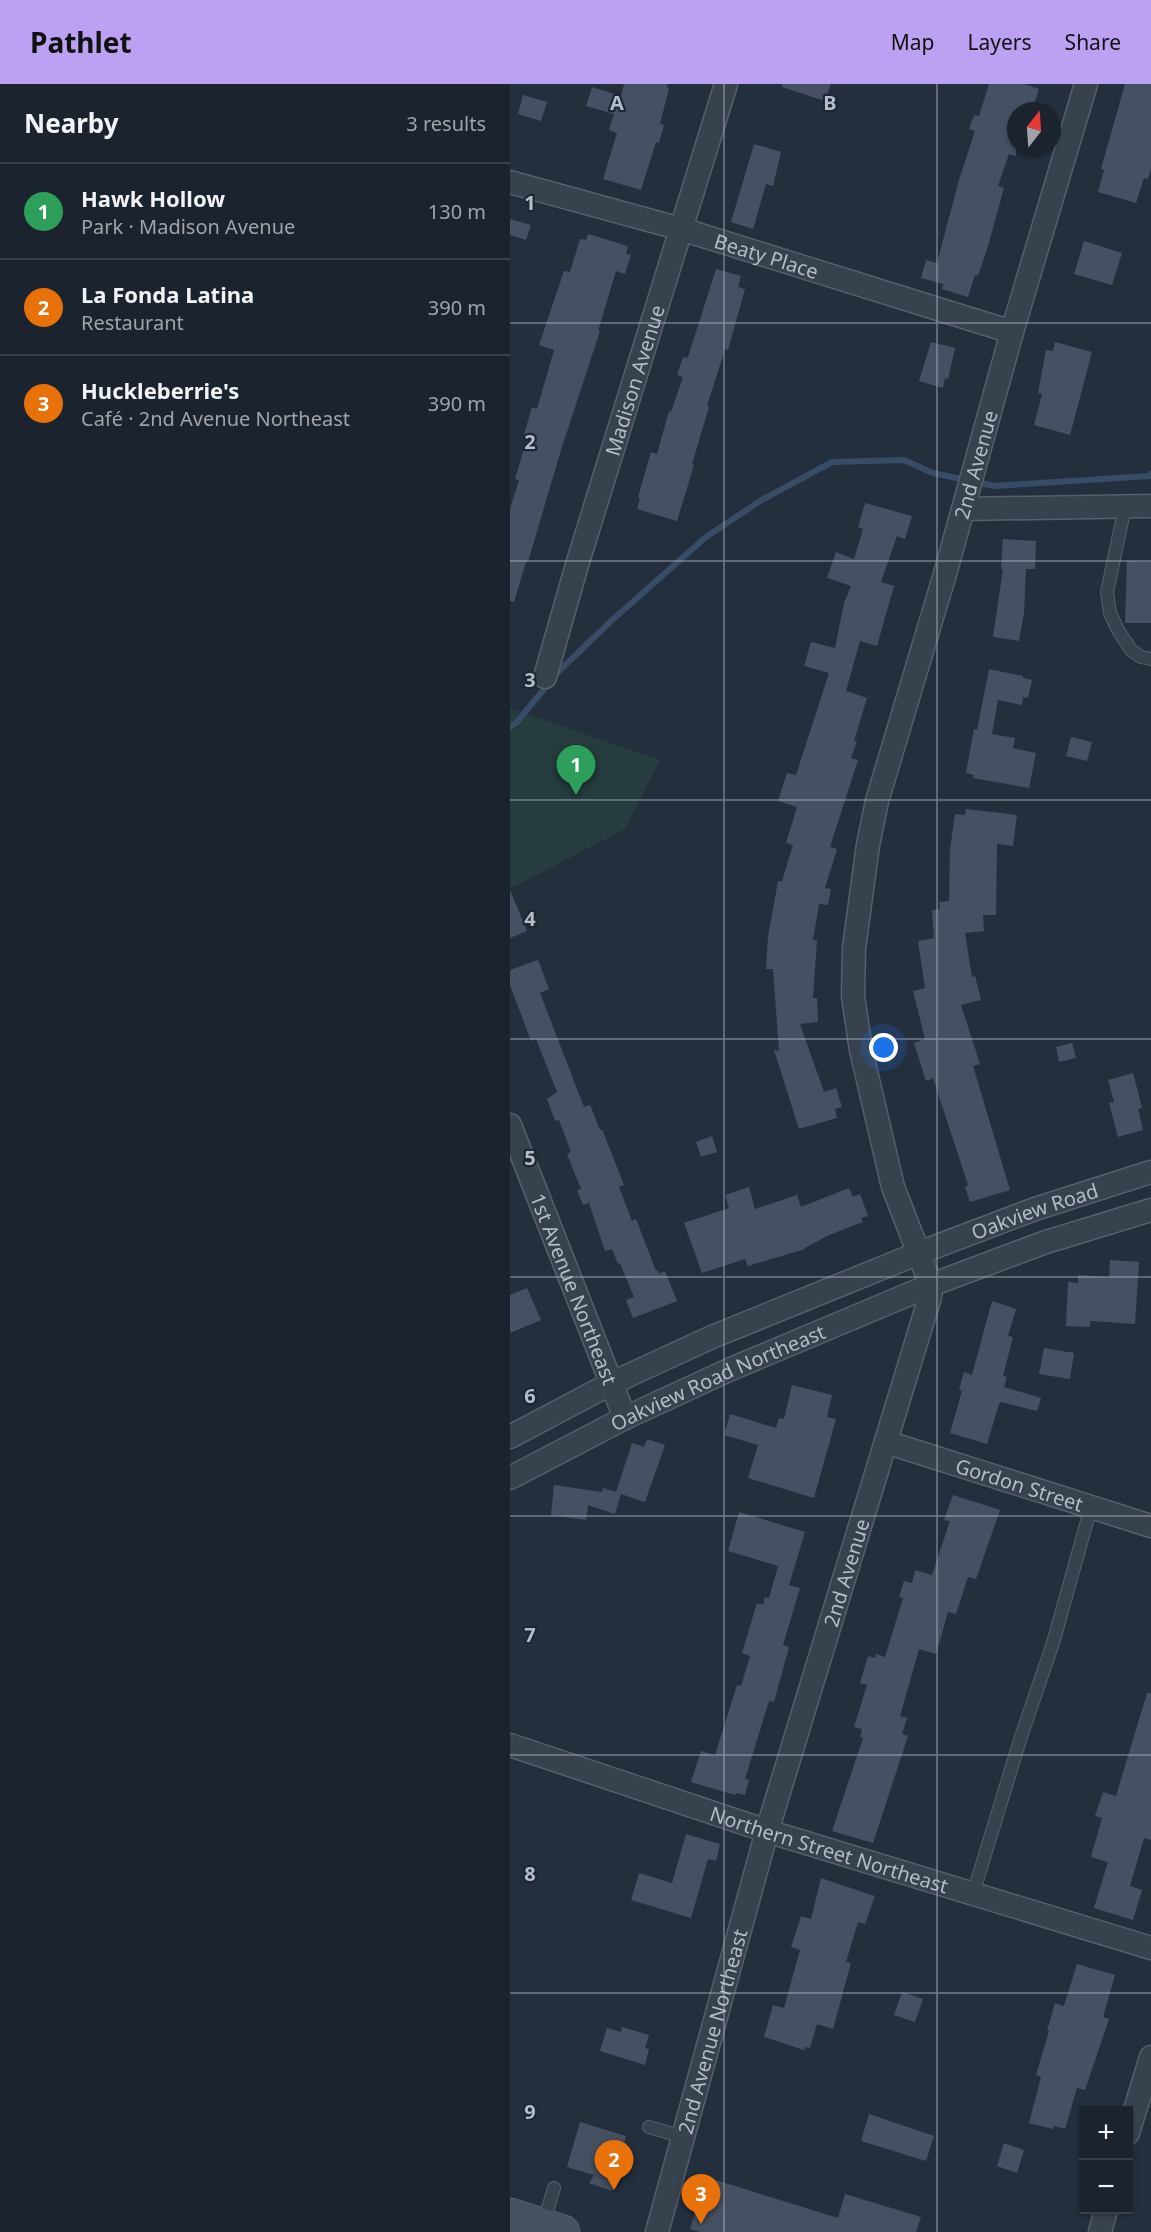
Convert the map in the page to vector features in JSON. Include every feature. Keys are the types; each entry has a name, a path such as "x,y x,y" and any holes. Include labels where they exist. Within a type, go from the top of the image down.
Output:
{"street":[{"name":"Madison Avenue","path":"545,677 577,564 726,84"},
{"name":"2nd Avenue","path":"919,1253 893,1187 861,1050 853,996 854,948 869,844 878,801 1012,332 1086,84"},
{"name":"Beaty Place","path":"515,183 681,229 1012,332"},
{"path":"965,501 1151,506"},
{"name":"1st Avenue Northeast","path":"510,1125 625,1418"},
{"name":"Oakview Road","path":"919,1253 1035,1209 1151,1172"},
{"name":"Oakview Road","path":"931,1285 1046,1242 1151,1210"},
{"path":"919,1253 931,1285"},
{"name":"Oakview Road Northeast","path":"510,1437 610,1384 712,1337 919,1253"},
{"name":"2nd Avenue","path":"766,1831 930,1297 931,1285"},
{"name":"Oakview Road Northeast","path":"510,1479 625,1418 732,1369 931,1285"},
{"name":"Gordon Street","path":"886,1442 1151,1527"},
{"name":"Northern Street Northeast","path":"510,1745 766,1831 1151,1948"},
{"name":"2nd Avenue Northeast","path":"657,2232 766,1831"},
{"path":"1133,2116 1151,2057"},
{"path":"1100,2232 1105,2214"},
{"path":"510,2216 553,2229"}],"lane":[{"path":"1125,507 1107,592 1110,613 1131,650 1141,657 1151,659"},
{"path":"973,1894 1020,1740 1056,1633 1091,1507"},
{"path":"649,2127 683,2138"},
{"path":"553,2229 554,2188"}],"green space":[{"path":"510,708 660,760 625,829 510,889"}],"building":[{"path":"624,84 667,84 669,88 660,124 664,125 659,143 656,142 641,190 603,179 617,133 609,130 614,114 586,106 592,87 621,96"},
{"path":"782,84 831,84 825,101 782,87"},
{"path":"989,84 1024,84 1039,89 1035,102 1007,102 1008,156 998,186 1004,188 988,246 968,297 942,289 943,284 921,278 926,260 937,263 959,180 975,131 969,129 974,115 979,116"},
{"path":"1125,84 1151,84 1151,168 1148,179 1144,178 1136,203 1098,192 1104,170 1101,169"},
{"path":"523,95 547,102 541,121 518,114"},
{"path":"754,144 781,152 773,186 766,184 753,229 731,222"},
{"path":"510,219 531,225 526,240 510,235"},
{"path":"588,234 628,246 626,254 631,255 625,274 616,271 598,331 600,331 514,602 510,601 510,509 519,480 515,479 527,439 523,438 532,407 537,409 554,350 539,345 564,271 570,272 580,239 586,240"},
{"path":"1084,241 1122,253 1112,285 1074,274"},
{"path":"716,269 741,276 738,287 745,289 728,350 725,349 707,406 709,407 692,464 694,465 677,521 637,509 640,498 638,497 651,452 657,454 669,411 671,412 683,377 677,375 683,357 687,358 689,354"},
{"path":"931,342 955,348 948,379 945,378 943,388 919,381"},
{"path":"1055,342 1092,352 1070,435 1034,425 1042,394 1038,393 1046,350 1053,351"},
{"path":"865,503 912,516 905,539 897,536 881,582 894,586 877,646 860,641 846,691 867,698 851,758 858,760 830,847 837,849 825,888 831,889 828,905 819,904 813,940 817,940 813,998 817,998 818,1022 800,1024 824,1092 836,1088 842,1107 835,1109 837,1118 799,1129 774,1050 779,1051 773,969 766,969 768,937 778,881 782,881 793,845 786,843 797,807 778,801 787,773 796,775 829,673 804,666 811,642 835,648 844,603 851,586 827,578 836,552 854,559 863,529 858,527"},
{"path":"1003,539 1036,541 1035,569 1026,569 1024,613 1019,641 993,637 1003,569 1001,569"},
{"path":"1127,561 1151,562 1151,623 1125,623"},
{"path":"989,669 1032,680 1028,698 1023,697 1022,705 998,700 992,734 1015,738 1013,748 1036,753 1029,788 973,778 974,775 966,773"},
{"path":"1071,737 1092,742 1087,761 1066,756"},
{"path":"966,809 1017,815 1013,846 997,844 996,915 983,915 984,931 965,933 972,977 975,976 981,1000 961,1005 980,1064 973,1066 1010,1190 970,1202 965,1187 968,1185 933,1078 926,1081 914,1043 925,1039 913,991 925,988 918,941 934,938 932,910 940,909 939,902 949,901 950,850 955,814 965,815"},
{"path":"510,890 527,931 510,938"},
{"path":"538,960 549,989 540,993 584,1107 590,1105 600,1130 602,1129 624,1185 619,1187 632,1221 636,1219 656,1271 658,1270 659,1274 665,1271 677,1301 633,1318 626,1300 634,1297 612,1249 605,1251 589,1203 583,1205 577,1190 581,1189 567,1154 571,1152 559,1120 555,1121 547,1099 557,1092 536,1039 531,1041 510,985 510,970"},
{"path":"1072,1043 1076,1058 1059,1062 1056,1047"},
{"path":"1133,1073 1142,1108 1138,1109 1143,1130 1118,1137 1109,1103 1114,1102 1108,1080"},
{"path":"712,1136 717,1152 701,1157 696,1142"},
{"path":"749,1187 755,1209 797,1195 801,1207 849,1188 853,1197 860,1194 868,1216 861,1218 863,1222 829,1235 805,1249 748,1266 745,1259 702,1273 684,1223 729,1208 725,1195"},
{"path":"1110,1260 1139,1262 1135,1324 1090,1321 1090,1327 1066,1326 1068,1282 1078,1283 1078,1275 1109,1277"},
{"path":"527,1288 541,1320 510,1333 510,1295"},
{"path":"992,1301 1016,1309 1008,1336 1013,1337 1003,1376 1007,1377 1004,1387 1041,1398 1037,1411 1001,1402 987,1444 950,1433 962,1391 959,1390 964,1372 972,1375"},
{"path":"1044,1348 1074,1353 1070,1379 1039,1374"},
{"path":"792,1385 832,1395 827,1417 836,1419 814,1498 748,1478 758,1445 724,1435 730,1414 776,1428 779,1418 784,1419"},
{"path":"647,1439 665,1445 645,1502 621,1494 615,1514 588,1505 586,1520 551,1515 554,1485 602,1492 603,1488 616,1492 632,1443 644,1447"},
{"path":"953,1495 1000,1510 976,1579 968,1577 956,1614 948,1612 936,1654 919,1649 900,1716 907,1718 902,1734 908,1736 873,1843 832,1831 863,1738 860,1737 862,1729 854,1727 867,1685 860,1683 868,1656 875,1658 876,1654 885,1657 903,1598 899,1597 904,1581 912,1583 915,1570 932,1575 950,1521 944,1520"},
{"path":"739,1512 805,1532 789,1585 800,1588 783,1645 789,1647 774,1702 769,1701 745,1779 749,1780 745,1795 736,1793 735,1795 691,1782 701,1751 715,1755 737,1685 741,1686 750,1656 742,1653 757,1603 763,1605 765,1597 769,1598 778,1566 728,1551"},
{"path":"1147,1693 1151,1693 1151,1840 1144,1838 1130,1886 1142,1890 1133,1920 1094,1908 1108,1862 1091,1857 1102,1818 1095,1816 1103,1792 1116,1796"},
{"path":"686,1834 720,1844 716,1861 708,1859 691,1918 631,1900 639,1873 672,1883"},
{"path":"821,1878 875,1896 865,1924 858,1922 846,1962 851,1963 833,2029 817,2024 810,2048 805,2047 804,2050 764,2037 773,2005 784,2008 800,1950 791,1947 801,1916 811,1919"},
{"path":"1077,1964 1115,1975 1103,2017 1109,2019 1085,2090 1077,2088 1065,2129 1054,2126 1053,2129 1029,2123 1041,2077 1036,2075 1055,2003 1064,2006"},
{"path":"902,1992 923,1999 915,2022 894,2015"},
{"path":"622,2027 649,2035 645,2048 649,2049 645,2065 600,2051 607,2028 621,2032"},
{"path":"869,2114 934,2136 926,2161 861,2141"},
{"path":"580,2122 626,2136 612,2191 589,2183 594,2175 567,2167"},
{"path":"1004,2143 1024,2150 1017,2173 997,2166"},
{"path":"706,2177 838,2218 845,2194 921,2217 916,2232 700,2232 690,2229"}],"waterway":[{"path":"510,727 516,723 560,670 610,622 706,537 760,501 832,462 904,460 933,473 966,480"},
{"path":"976,482 994,486 1150,476 1151,474"}],"place":[{"name":"Hawk Hollow","path":"576,795"},
{"name":"La Fonda Latina","path":"614,2190"},
{"name":"Huckleberrie's","path":"701,2224"}]}
